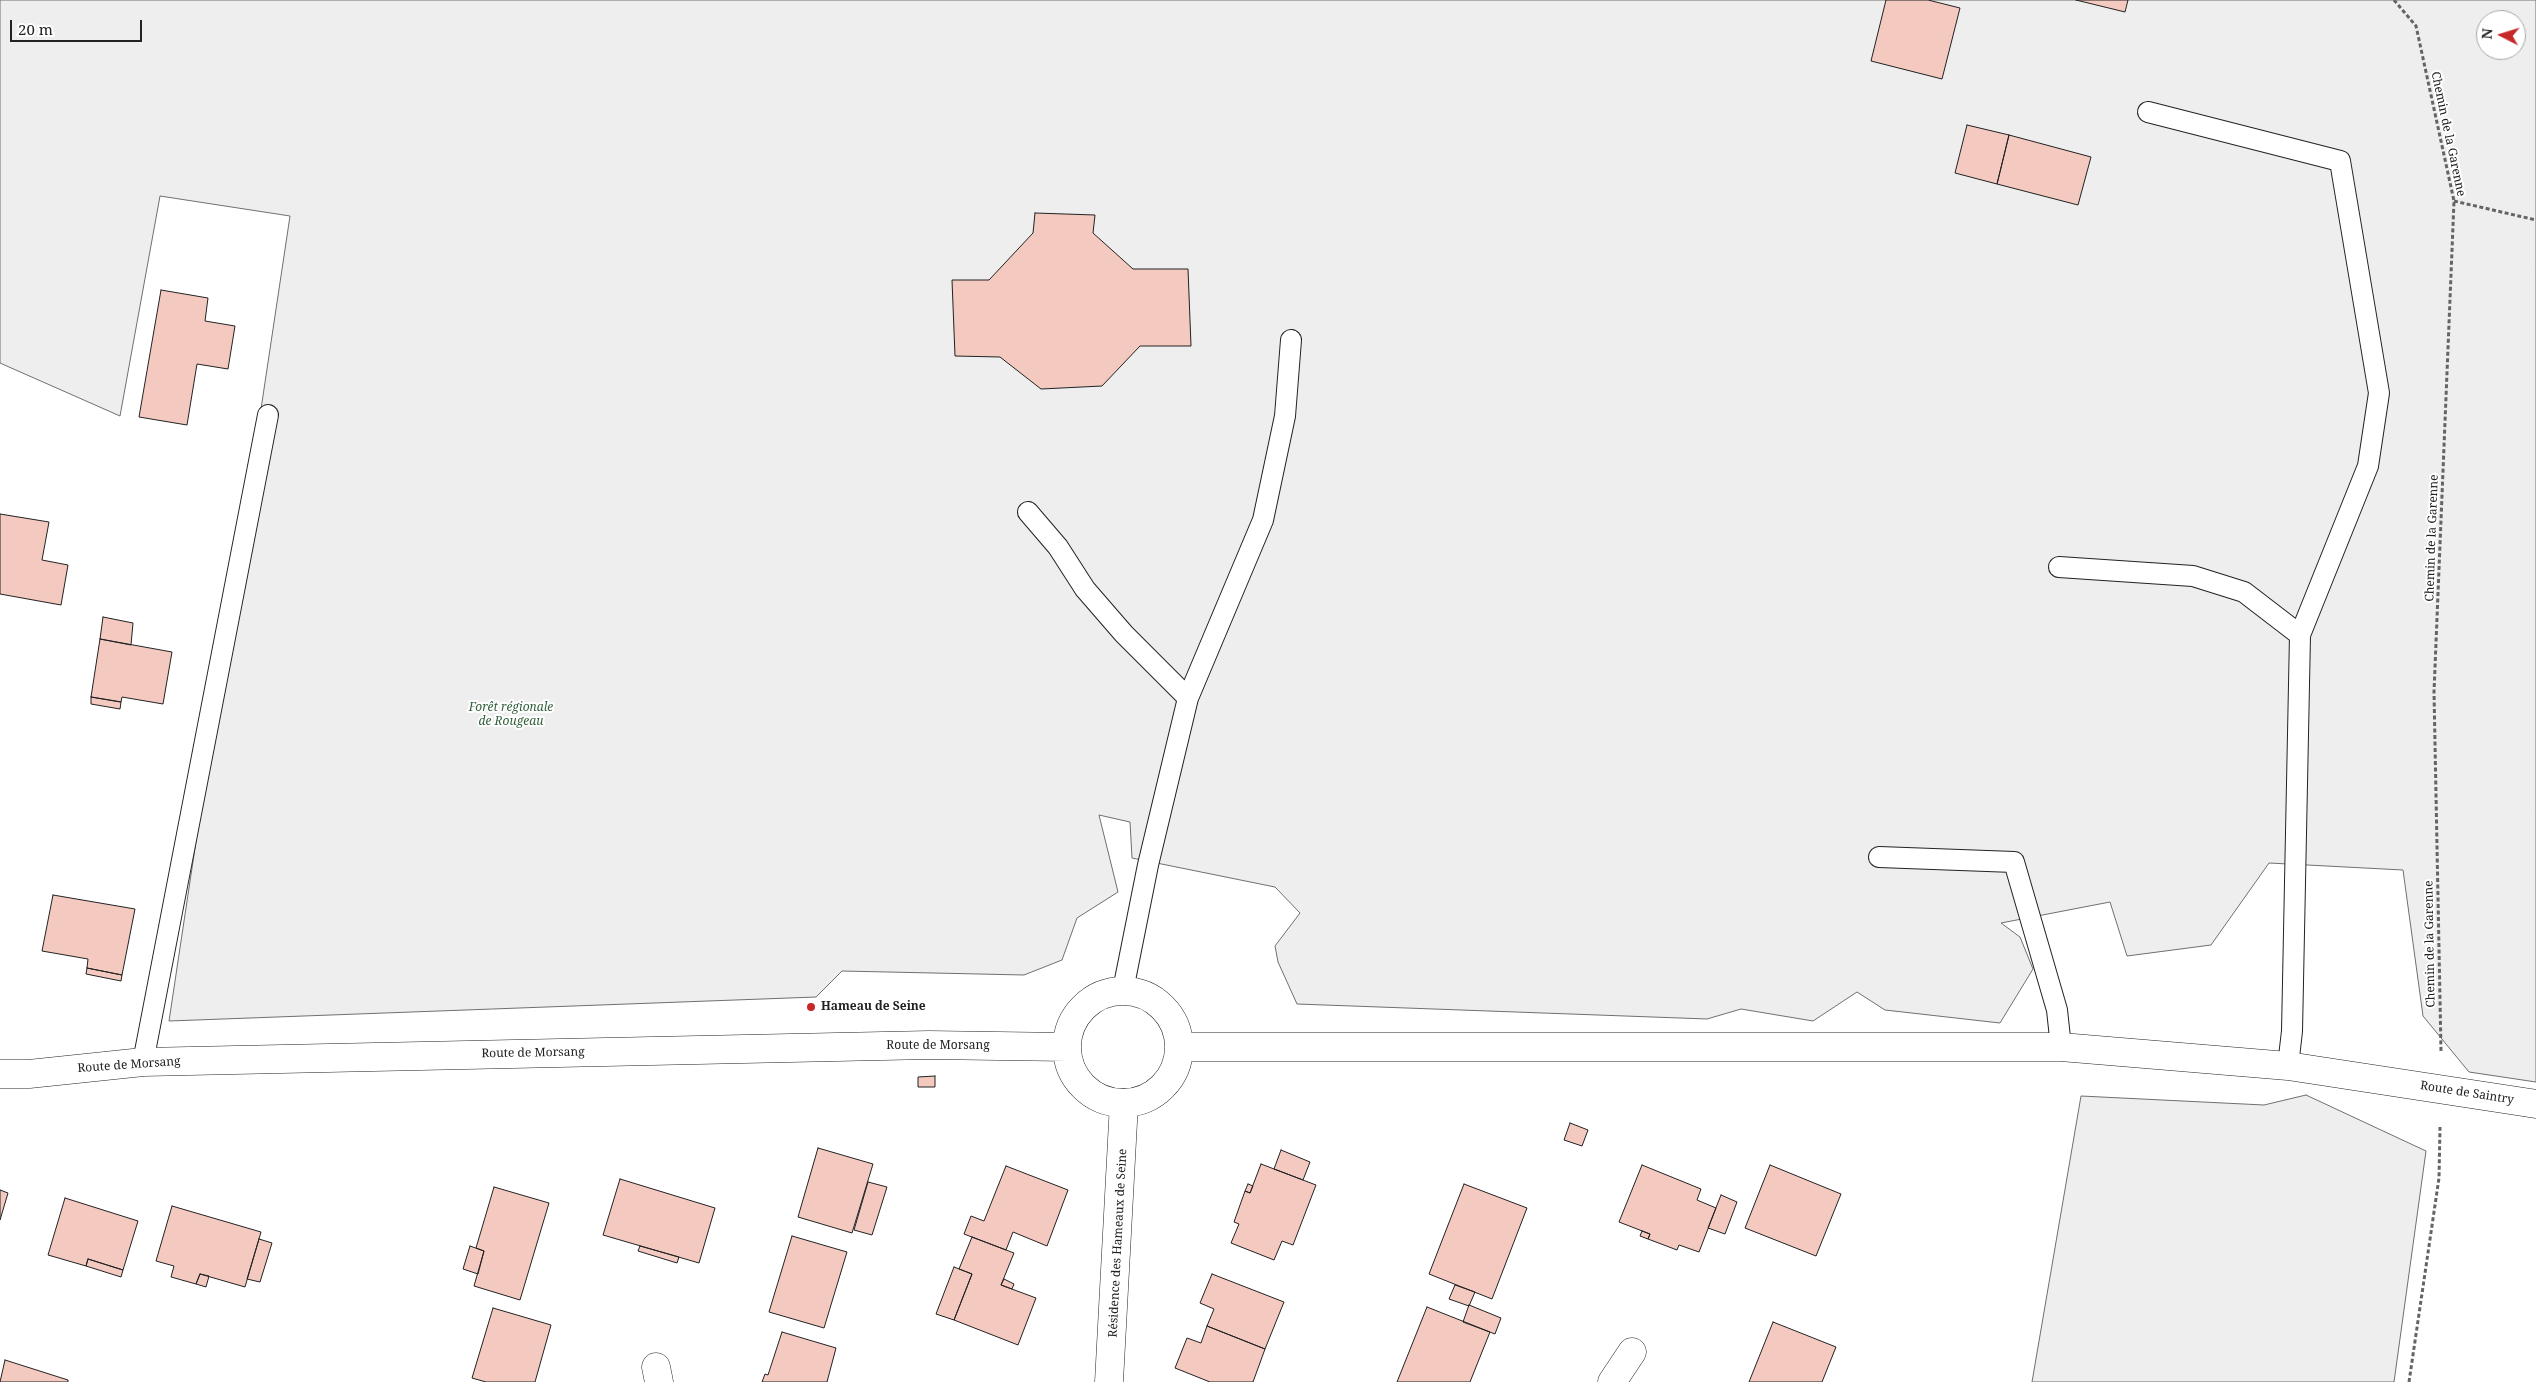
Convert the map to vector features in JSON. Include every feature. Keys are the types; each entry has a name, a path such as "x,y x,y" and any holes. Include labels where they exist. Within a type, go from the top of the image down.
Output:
{"street":[{"path":"1123,990 1141,993 1156,1001 1169,1013 1177,1029 1180,1046 1177,1064 1169,1080 1156,1092 1141,1100 1124,1103 1106,1100 1091,1093 1078,1080 1070,1064 1067,1047 1070,1030 1078,1014 1090,1001 1106,993 1123,990"},
{"name":"Route de Morsang","path":"0,1074 29,1074 143,1062 929,1045 1067,1047"},
{"name":"Route de Saintry","path":"1180,1046 2061,1047 2288,1066 2536,1104"},
{"name":"Résidence des Hameaux de Seine","path":"1110,1382 1124,1103"},
{"path":"1612,1382 1632,1352"}],"lane":[{"path":"2148,112 2340,161 2379,392 2368,466 2300,635 2292,1031 2288,1066"},
{"path":"1123,990 1148,865 1188,698 1263,520 1285,416 1292,340"},
{"path":"143,1062 268,416"},
{"path":"1028,512 1058,547 1084,589 1124,634 1188,698"},
{"path":"2059,567 2192,576 2244,592 2300,635"},
{"path":"1879,857 2014,862 2057,1010 2061,1047"}],"path":[{"name":"Chemin de la Garenne","path":"2394,0 2416,26 2454,201 2434,692 2441,1089 2439,1178 2409,1382"},
{"path":"2454,201 2536,220"}],"green space":[{"name":"Forêt régionale de Rougeau","path":"0,0 2536,0 2536,1082 2469,1072 2423,1016 2403,870 2269,863 2211,945 2127,956 2110,902 2001,923 2020,937 2033,969 2000,1023 1885,1010 1857,992 1813,1021 1741,1009 1707,1019 1297,1004 1278,962 1275,946 1300,913 1275,887 1132,858 1130,822 1099,815 1118,892 1077,918 1062,960 1024,975 842,971 816,997 169,1021 290,216 160,196 120,416 0,363"},
{"path":"2306,1095 2426,1151 2394,1382 2032,1382 2081,1096 2264,1105"}],"building":[{"path":"1886,0 1928,0 1960,8 1942,79 1871,61"},
{"path":"2076,0 2128,0 2125,12"},
{"path":"1967,125 2009,135 1997,184 1955,173"},
{"path":"2009,135 2091,157 2078,205 1997,184"},
{"path":"1035,213 1095,215 1093,233 1133,269 1188,269 1191,346 1140,346 1102,386 1041,389 1000,357 955,356 952,280 989,280 1033,233"},
{"path":"161,290 208,298 205,321 235,326 228,369 197,364 187,425 139,417"},
{"path":"0,514 49,522 42,560 68,565 61,605 0,594"},
{"path":"103,617 133,623 131,645 100,639"},
{"path":"100,639 172,652 163,704 122,697 121,702 91,697"},
{"path":"91,697 121,702 120,709 91,704"},
{"path":"53,895 135,909 122,975 87,968 88,959 42,951"},
{"path":"87,968 122,975 121,981 86,974"},
{"path":"935,1076 935,1087 918,1087 918,1077"},
{"path":"1570,1123 1588,1130 1582,1146 1564,1140"},
{"path":"818,1148 873,1164 852,1233 798,1217"},
{"path":"1281,1150 1310,1162 1303,1180 1274,1169"},
{"path":"1261,1164 1316,1185 1293,1245 1282,1241 1274,1260 1231,1243 1239,1224 1234,1222 1245,1191 1250,1193"},
{"path":"1642,1165 1701,1189 1697,1200 1716,1208 1699,1252 1679,1245 1677,1250 1648,1239 1650,1234 1619,1222"},
{"path":"1770,1165 1841,1194 1816,1256 1745,1228"},
{"path":"1006,1166 1068,1190 1047,1246 1013,1232 1006,1250 964,1234 971,1216 984,1221"},
{"path":"620,1179 715,1208 699,1263 603,1235"},
{"path":"868,1182 887,1187 872,1235 854,1230"},
{"path":"1248,1184 1253,1186 1250,1193 1245,1191"},
{"path":"1464,1184 1527,1208 1492,1299 1429,1274"},
{"path":"494,1187 549,1203 520,1300 474,1286 484,1251 476,1248"},
{"path":"0,1190 8,1193 0,1220"},
{"path":"1721,1195 1737,1202 1725,1234 1708,1228"},
{"path":"65,1198 138,1221 123,1270 88,1259 86,1266 48,1255"},
{"path":"172,1206 261,1232 245,1287 200,1274 196,1284 171,1277 174,1266 156,1261"},
{"path":"1642,1231 1650,1234 1648,1239 1640,1236"},
{"path":"792,1236 847,1252 824,1328 769,1312"},
{"path":"972,1237 1014,1253 1001,1285 1036,1298 1018,1345 954,1320 972,1274 959,1269"},
{"path":"259,1239 272,1243 260,1282 247,1279"},
{"path":"470,1246 484,1251 478,1274 463,1269"},
{"path":"640,1246 679,1257 677,1263 638,1251"},
{"path":"88,1259 123,1270 121,1277 86,1266"},
{"path":"954,1267 972,1274 954,1320 936,1314"},
{"path":"200,1274 209,1276 206,1287 196,1284"},
{"path":"1212,1274 1284,1302 1265,1349 1207,1326 1214,1309 1200,1303"},
{"path":"1004,1279 1014,1284 1012,1289 1001,1285"},
{"path":"1455,1285 1475,1292 1469,1306 1449,1299"},
{"path":"1469,1305 1501,1318 1495,1334 1463,1322"},
{"path":"1427,1307 1490,1332 1470,1382 1397,1382"},
{"path":"493,1308 551,1325 535,1382 486,1382 472,1378"},
{"path":"1773,1322 1836,1347 1822,1382 1749,1382"},
{"path":"1207,1326 1265,1349 1253,1382 1210,1382 1175,1368 1187,1338 1201,1343"},
{"path":"782,1332 836,1348 827,1382 762,1382 765,1374 768,1375"},
{"path":"5,1360 68,1380 68,1382 0,1382"}],"place":[{"name":"Hameau de Seine","path":"811,1007"}]}
